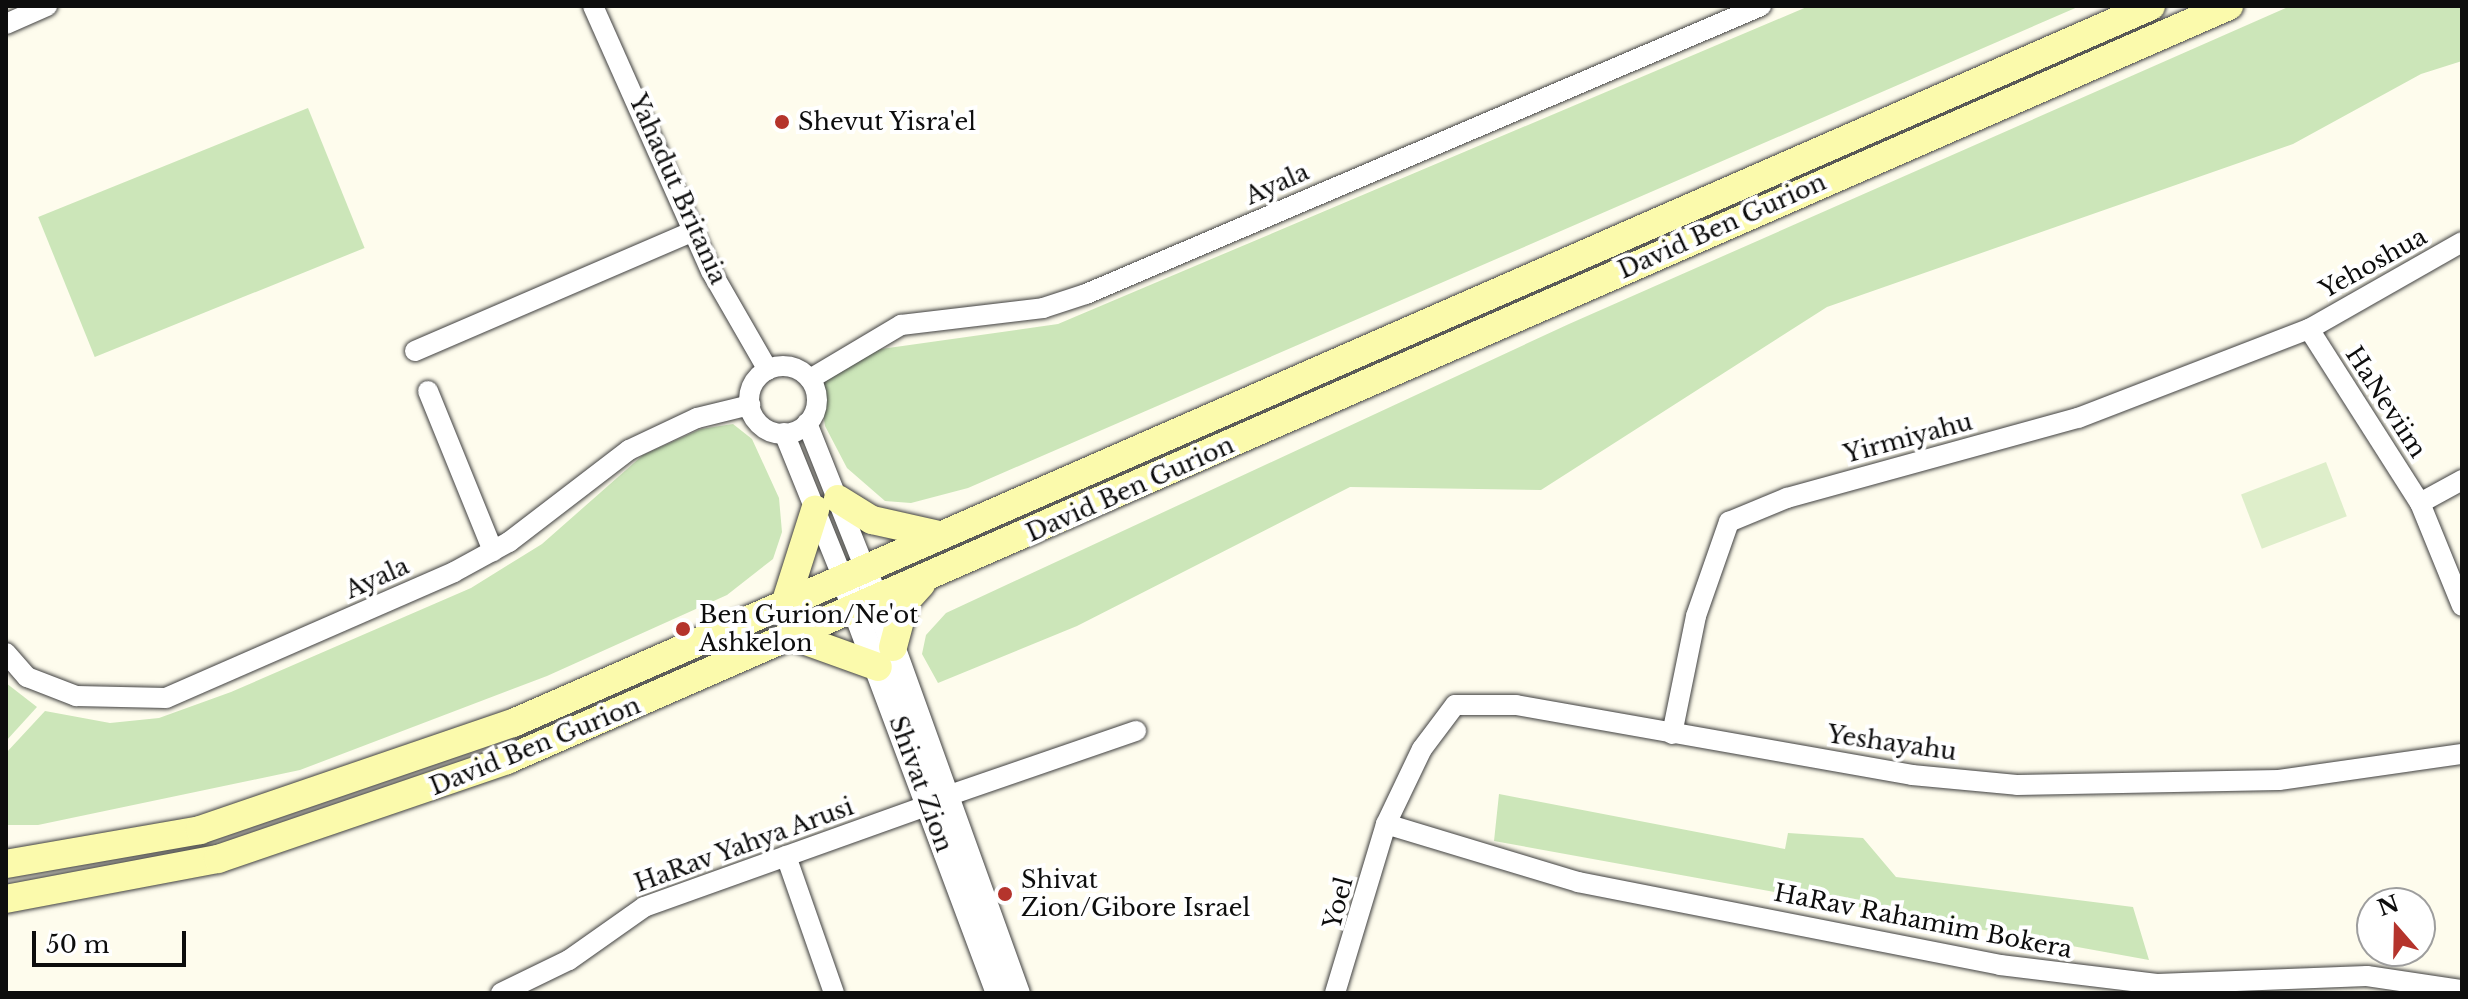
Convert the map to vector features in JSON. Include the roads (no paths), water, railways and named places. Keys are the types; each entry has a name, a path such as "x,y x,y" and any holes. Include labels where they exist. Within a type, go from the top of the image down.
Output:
{"main road":[{"name":"David Ben Gurion","path":"6,864 69,856 200,830 399,768 2151,6"},
{"name":"David Ben Gurion","path":"6,899 143,877 424,792 922,582 2229,6"},
{"path":"786,601 826,505 872,520 935,534"},
{"path":"795,637 886,657 905,602 922,582"},
{"path":"6,854 69,856"},
{"path":"6,906 143,877"}],"street":[{"path":"6,24 47,6"},
{"name":"Yahadut Britania","path":"593,6 694,231 768,370"},
{"name":"Ayala","path":"810,379 901,325 1043,308 1086,294 1761,6"},
{"path":"415,351 694,231"},
{"name":"Yehoshua","path":"2309,329 2462,242"},
{"name":"HaNeviim","path":"2309,329 2420,503 2462,606"},
{"name":"Yirmiyahu","path":"1672,734 1696,616 1729,522 1787,498 2078,418 2309,329"},
{"path":"807,423 784,433 762,426 750,405 752,385 768,370 788,366 810,379 817,402 807,423 826,505"},
{"path":"428,391 493,551"},
{"name":"Ayala","path":"6,653 27,677 76,696 166,698 493,551 629,450 697,418 750,405"},
{"path":"784,433 826,505 866,606"},
{"path":"2420,503 2462,480"},
{"name":"Shivat Zion","path":"866,606 938,800 1018,993"},
{"name":"Yeshayahu","path":"1386,824 1422,749 1455,705 1516,705 1672,734 2017,785 2279,780 2462,754"},
{"name":"HaRav Yahya Arusi","path":"501,993 569,960 644,907 1136,731"},
{"name":"Shivat Zion","path":"938,800 998,993"},
{"name":"HaRav Rahamim Bokera","path":"1386,824 1578,882 2069,975 2157,984 2367,976 2462,990"},
{"name":"Yoel","path":"1335,993 1386,824"},
{"path":"786,856 834,993"}],"place":[{"name":"Shevut Yisra'el","path":"782,122"},
{"name":"Ben Gurion/Ne'ot Ashkelon","path":"683,629"},
{"name":"Shivat Zion/Gibore Israel","path":"1005,894"}]}
